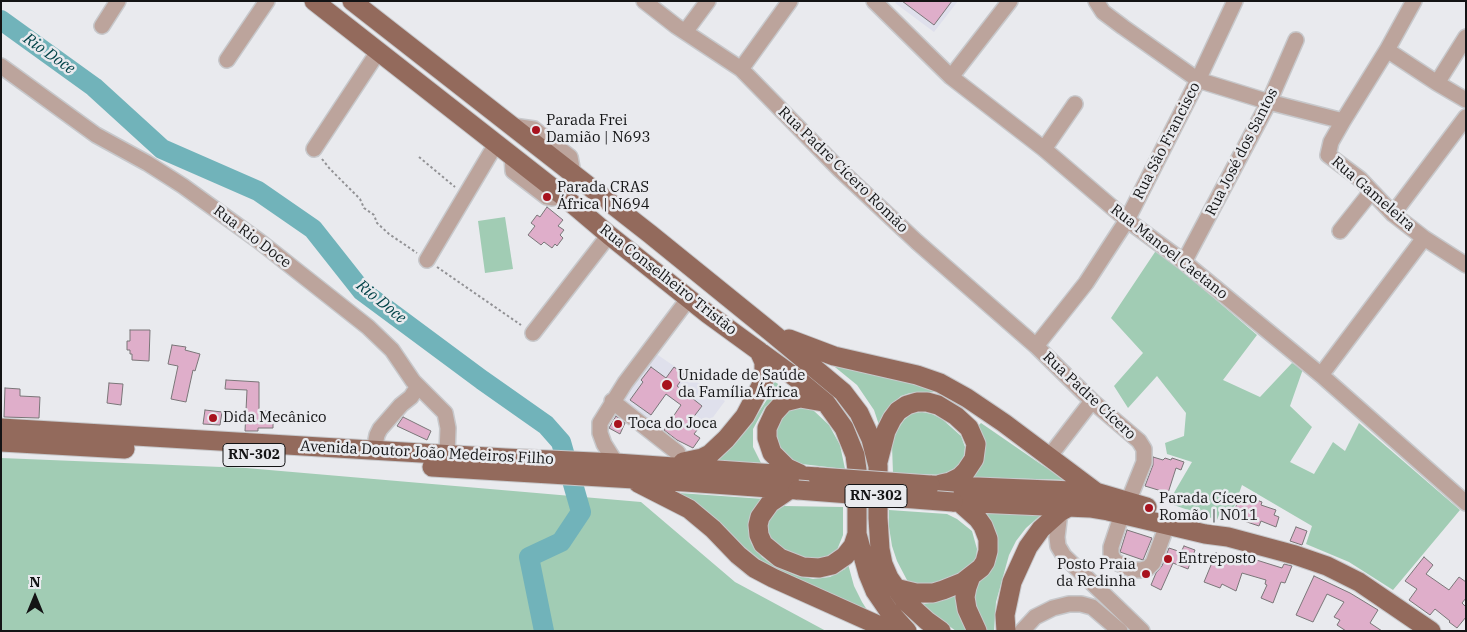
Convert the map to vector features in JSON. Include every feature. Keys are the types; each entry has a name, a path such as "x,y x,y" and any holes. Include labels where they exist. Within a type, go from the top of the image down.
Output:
{"main road":[{"name":"Rua Conselheiro Tristão","path":"314,1 563,196 689,298 826,403 844,428 855,455 857,470 857,534 862,557 875,591 888,610 907,631"},
{"name":"Rua Conselheiro Tristão","path":"352,1 573,173 772,332 832,382 852,403 868,429 878,466 878,518 883,564 895,588 913,610 941,631"},
{"path":"772,332 834,356 940,383 967,398 1049,457 1092,492"},
{"path":"633,472 692,461 702,458 716,449 745,416 764,380 764,362 759,352"},
{"path":"826,403 800,398 784,402 774,414 767,428 767,438 772,453 802,483 770,504 760,517 758,525 759,535 763,544 780,558 803,567 819,568 832,565 845,556 853,546 857,534"},
{"path":"878,466 886,431 892,418 907,405 917,402 928,402 938,405 956,416 969,428 976,444 975,453 970,465 960,477 950,482 932,485"},
{"name":"Avenida Doutor João Medeiros Filho","path":"1,428 447,454 509,465"},
{"name":"Avenida Doutor João Medeiros Filho","path":"1,442 296,458 611,468 685,482 802,483"},
{"name":"Avenida Doutor João Medeiros Filho","path":"633,472 703,469 802,483"},
{"path":"633,472 650,488 689,509 754,568 891,631"},
{"name":"RN-302","path":"802,483 957,502 1066,509 1125,508 1208,526 1228,537"},
{"name":"RN-302","path":"802,483 932,485 1092,492 1167,525 1228,537 1295,555 1327,566 1359,582 1430,631"},
{"path":"895,588 912,593 932,593 954,587 971,576 985,562 988,540 978,519 957,502"},
{"path":"1006,631 1005,614 1007,600 1020,563 1028,547 1041,529 1066,509"},
{"path":"971,576 966,587 966,609 977,631"}],"street":[{"path":"102,26 118,1"},
{"path":"227,60 267,1"},
{"name":"Rua Padre Cícero Romão","path":"644,1 740,69 847,177 917,242 1036,346"},
{"path":"686,32 708,1"},
{"path":"740,69 790,1"},
{"name":"Rua Manoel Caetano","path":"874,1 951,77 1044,148 1127,220 1184,262 1321,376 1466,503"},
{"path":"951,77 1010,1"},
{"name":"Rua São Francisco","path":"1036,346 1086,283 1127,220 1198,80 1235,1"},
{"name":"Rua Gameleira","path":"1414,1 1387,50 1331,142 1328,156 1360,179 1394,214 1424,238 1466,265"},
{"path":"1102,5 1124,28 1198,80 1269,102 1343,121"},
{"path":"1437,83 1466,37"},
{"name":"Rua José dos Santos","path":"1184,262 1269,102 1296,40"},
{"path":"1387,50 1466,100"},
{"path":"314,149 378,52"},
{"name":"Rua Rio Doce","path":"1,66 96,135 147,163 183,186 259,241 383,341 392,350 418,386 445,414 448,428 447,454"},
{"path":"1044,148 1075,104"},
{"path":"1394,214 1466,116"},
{"path":"427,260 466,198 496,144"},
{"path":"1340,231 1371,192"},
{"path":"533,333 609,235"},
{"path":"1321,376 1424,238"},
{"path":"611,468 600,433 600,423 612,401 689,298"},
{"name":"Rua Padre Cícero","path":"1036,346 1092,401 1139,442 1144,449 1144,462 1125,508"},
{"path":"374,450 380,429 412,396 418,386"},
{"path":"612,401 678,453"},
{"path":"1049,457 1092,401"},
{"path":"1125,508 1111,547 1111,554 1118,563 1133,570 1148,568 1153,564 1167,525"},
{"path":"1066,509 1057,537 1058,546 1064,556 1142,631"},
{"path":"1022,631 1035,617 1053,608 1069,604 1081,604 1092,607 1120,631"}],"path":[{"path":"314,149 330,169 360,199 364,208 374,215 377,223 389,234 533,333"},
{"path":"419,156 466,198"}],"shaded area":[{"path":"897,1 958,1 934,32 895,3"},
{"name":"Unidade de Saúde da Família África","path":"655,353 725,401 708,424 666,395 646,423 621,402"}],"green space":[{"path":"505,217 513,269 485,273 478,221"},
{"path":"1157,249 1257,335 1223,380 1260,397 1292,363 1303,369 1290,406 1312,427 1290,462 1314,474 1333,442 1345,451 1359,423 1460,510 1393,590 1349,562 1306,544 1312,526 1242,485 1233,510 1222,507 1217,520 1168,503 1192,462 1167,454 1165,443 1184,436 1186,413 1157,376 1128,408 1114,386 1143,353 1111,318"},
{"path":"830,363 937,389 934,392 910,393 901,396 885,411 879,425 874,410 857,385"},
{"path":"774,381 789,392 782,394 765,407 753,429 753,447 761,463 716,461 753,421 768,398"},
{"path":"799,408 813,410 829,425 840,445 845,469 793,463 780,454 774,431 778,423 789,411"},
{"path":"922,412 942,419 961,436 965,447 963,462 958,468 943,475 893,473 892,446 896,432 904,420 912,413"},
{"path":"981,423 1067,480 970,477 976,428"},
{"path":"1,458 246,468 641,502 735,582 826,631 1,631"},
{"path":"679,493 764,499 750,535 751,543 762,557 795,575 813,579 830,577 845,569 848,564 854,586 873,619 756,560"},
{"path":"784,506 843,507 843,535 837,550 832,556 810,560 773,545 767,530 767,523 776,510"},
{"path":"889,510 947,514 957,519 972,531 977,549 976,559 968,569 936,585 925,586 908,582 897,561 892,546"},
{"path":"980,514 1042,514 1026,528 1016,541 1009,555 996,602 994,631 956,631 920,605 948,599 977,584 984,574"}],"building":[{"path":"902,1 952,1 934,25"},
{"path":"547,207 563,220 558,226 564,230 560,235 563,238 557,246 555,244 552,248 544,242 541,245 528,235 535,226 531,223 537,215 540,217"},
{"path":"130,330 150,330 149,361 132,360 130,350 127,350 127,341 130,341"},
{"path":"172,345 186,347 185,350 200,354 195,371 193,370 186,402 171,399 178,366 168,364"},
{"path":"651,367 666,378 674,367 685,375 677,386 702,406 692,419 701,425 694,434 700,438 693,448 677,440 664,430 681,405 666,394 651,415 630,400"},
{"path":"226,380 259,382 259,411 273,411 273,428 258,428 258,431 245,431 247,390 225,389"},
{"path":"109,383 123,384 121,405 107,403"},
{"path":"5,388 20,389 20,396 40,397 39,418 4,417"},
{"name":"Dida Mecânico","path":"205,410 222,412 220,425 203,424"},
{"name":"Toca do Joca","path":"616,416 625,423 620,434 609,428"},
{"path":"403,417 431,431 427,440 397,426"},
{"path":"1153,457 1163,460 1165,458 1171,460 1172,458 1184,462 1181,470 1176,468 1168,493 1145,486 1153,465"},
{"path":"1246,496 1262,502 1261,505 1276,510 1274,515 1279,517 1276,527 1261,521 1259,526 1232,517 1238,501 1244,503"},
{"path":"1296,527 1307,531 1302,545 1290,541"},
{"path":"1127,530 1152,538 1143,560 1120,552"},
{"path":"1184,546 1195,550 1188,569 1173,563 1161,590 1151,585 1156,573 1162,566 1169,548 1181,552"},
{"path":"1216,553 1247,565 1250,558 1282,568 1284,564 1292,566 1285,583 1281,582 1273,603 1261,598 1267,585 1265,584 1266,580 1242,573 1236,591 1222,584 1220,588 1204,582"},
{"path":"1424,557 1433,565 1426,574 1449,590 1459,577 1466,582 1466,598 1462,603 1466,607 1466,617 1457,628 1435,609 1430,615 1409,600 1417,589 1405,581"},
{"path":"1314,576 1350,593 1378,610 1370,623 1382,631 1346,631 1337,625 1340,620 1334,617 1344,602 1327,594 1313,622 1296,615"}],"waterway":[{"name":"Rio Doce","path":"1,20 94,87 162,149 258,191 313,229 362,291 546,425 561,442 581,512 561,542 529,557 544,631"}],"place":[{"name":"Parada Frei Damião | N693","path":"536,130"},
{"name":"Parada CRAS África | N694","path":"547,197"},
{"name":"Unidade de Saúde da Família África","path":"667,385"},
{"name":"Dida Mecânico","path":"213,418"},
{"name":"Toca do Joca","path":"618,424"},
{"name":"Parada Cícero Romão | N011","path":"1149,508"},
{"name":"Entreposto","path":"1168,559"},
{"name":"Posto Praia da Redinha","path":"1146,574"}]}
